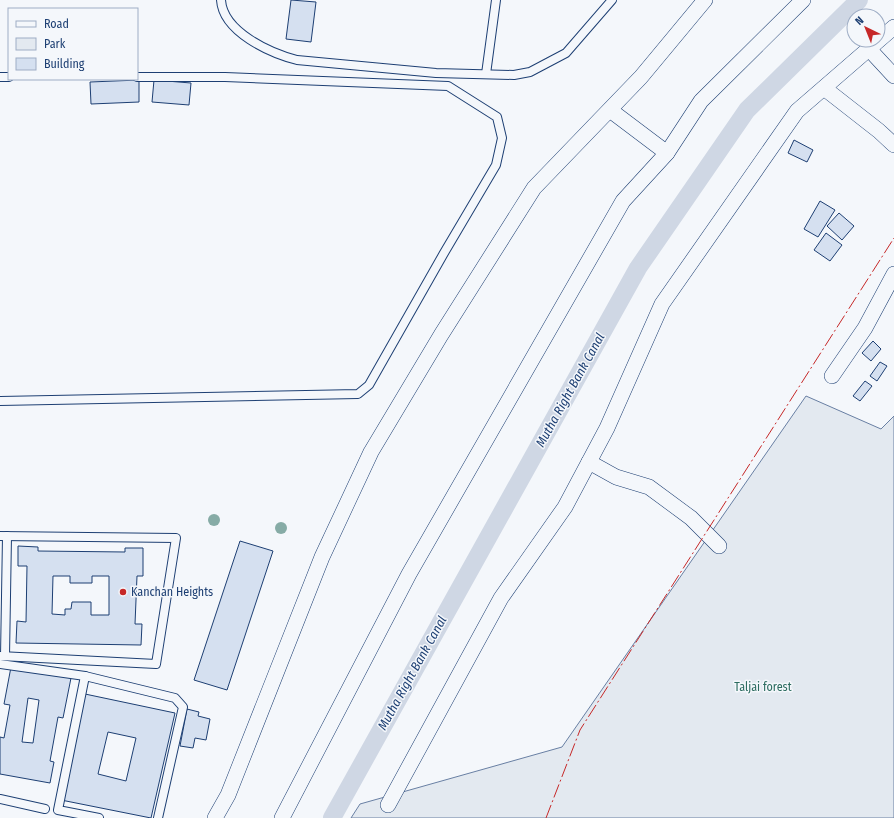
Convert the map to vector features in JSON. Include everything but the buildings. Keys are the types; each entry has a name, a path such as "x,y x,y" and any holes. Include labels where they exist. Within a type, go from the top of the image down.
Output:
{"street":[{"path":"215,818 228,795 322,557 371,452 441,336 534,188 610,110 672,41 705,0"},
{"path":"282,818 409,574 623,201 667,153 701,101 803,0"},
{"path":"388,805 501,598 565,507 607,428 662,304 797,111 894,27"},
{"path":"869,49 894,76"},
{"path":"824,88 879,131 894,145"},
{"path":"610,110 667,153"},
{"path":"832,376 865,328 894,274"},
{"path":"589,462 616,477 649,487 691,518 719,546"}],"lane":[{"path":"221,0 227,17 235,27 259,46 285,57 297,60 436,74 514,75 530,72 566,53 612,0"},
{"path":"486,74 496,0"},
{"path":"0,401 358,394 369,384 496,166 502,138 497,117 448,86 225,77 138,77"},
{"path":"4,536 176,538 156,664 3,656 4,536"},
{"path":"0,664 84,676 175,698 183,707 158,818"},
{"path":"84,676 58,810 99,818"},
{"path":"0,799 46,809"}],"green space":[{"name":"Taljai forest","path":"806,396 881,429 894,416 894,818 351,818 360,804 562,747"}],"waterway":[{"name":"Mutha Right Bank Canal","path":"332,818 638,268 747,110 859,0"}],"power":[{"path":"546,818 580,730 894,238"}],"place":[{"name":"Kanchan Heights","path":"123,592"}]}
